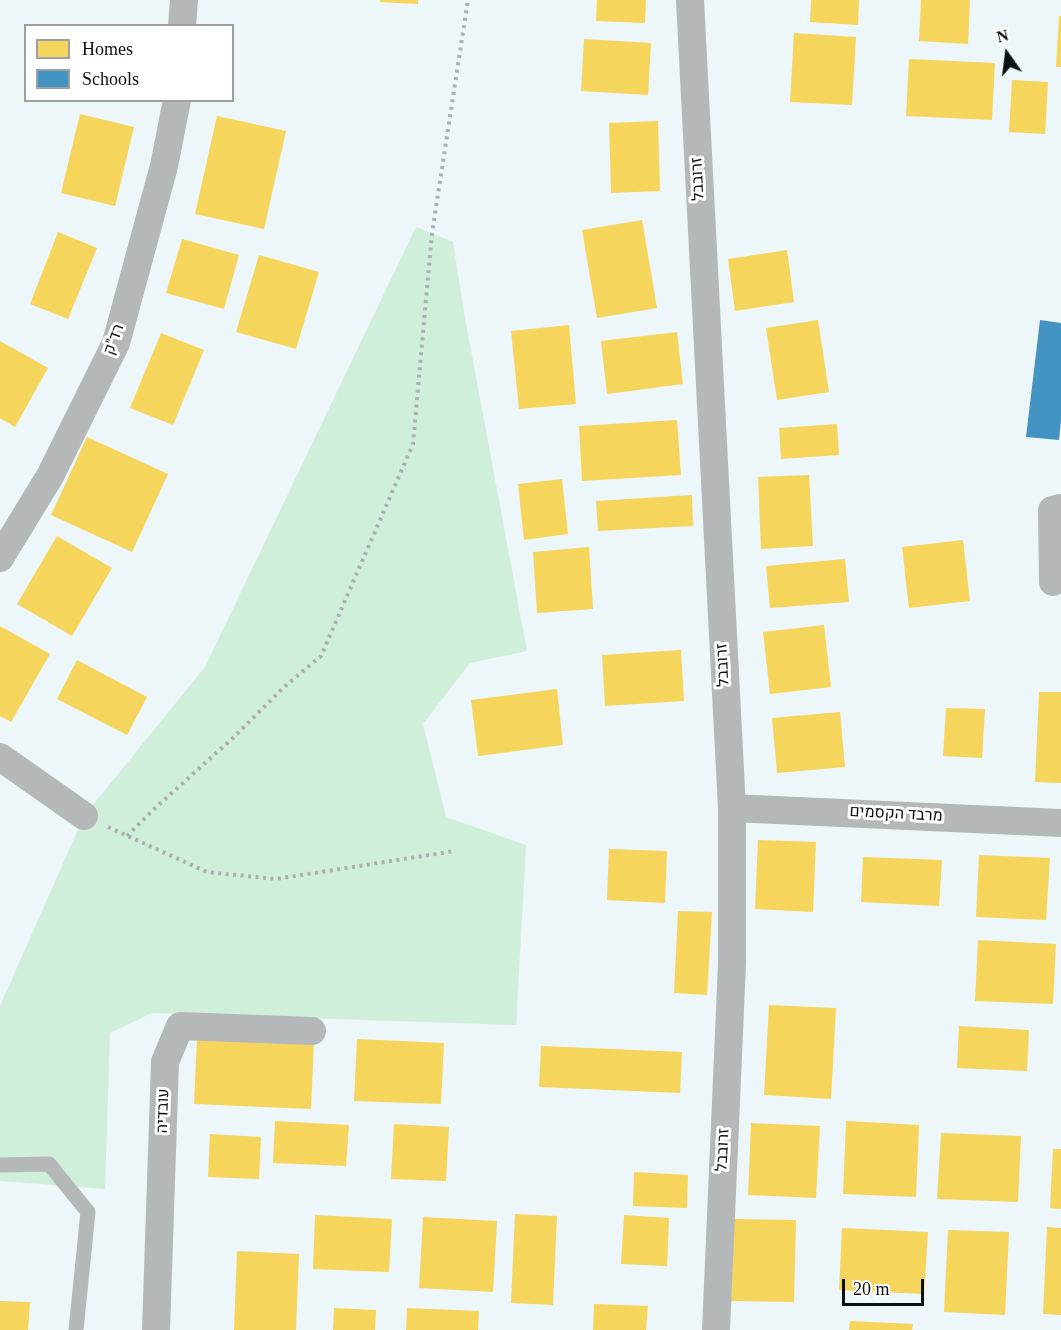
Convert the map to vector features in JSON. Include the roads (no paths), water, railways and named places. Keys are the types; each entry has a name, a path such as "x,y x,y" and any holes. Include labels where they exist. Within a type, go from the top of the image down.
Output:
{"street":[{"path":"182,24 184,0"},
{"name":"זרובבל","path":"690,0 732,808 732,964 716,1330"},
{"name":"רד\"ק","path":"0,558 50,476 116,342 164,166 177,102"},
{"path":"1053,582 1052,510 1061,508"},
{"path":"0,758 84,816"},
{"name":"מרבד הקסמים","path":"732,808 1061,823"},
{"name":"עובדיה","path":"156,1330 165,1062 180,1026 312,1031"}],"lane":[{"path":"0,1165 49,1164 87,1212 76,1330"}]}
